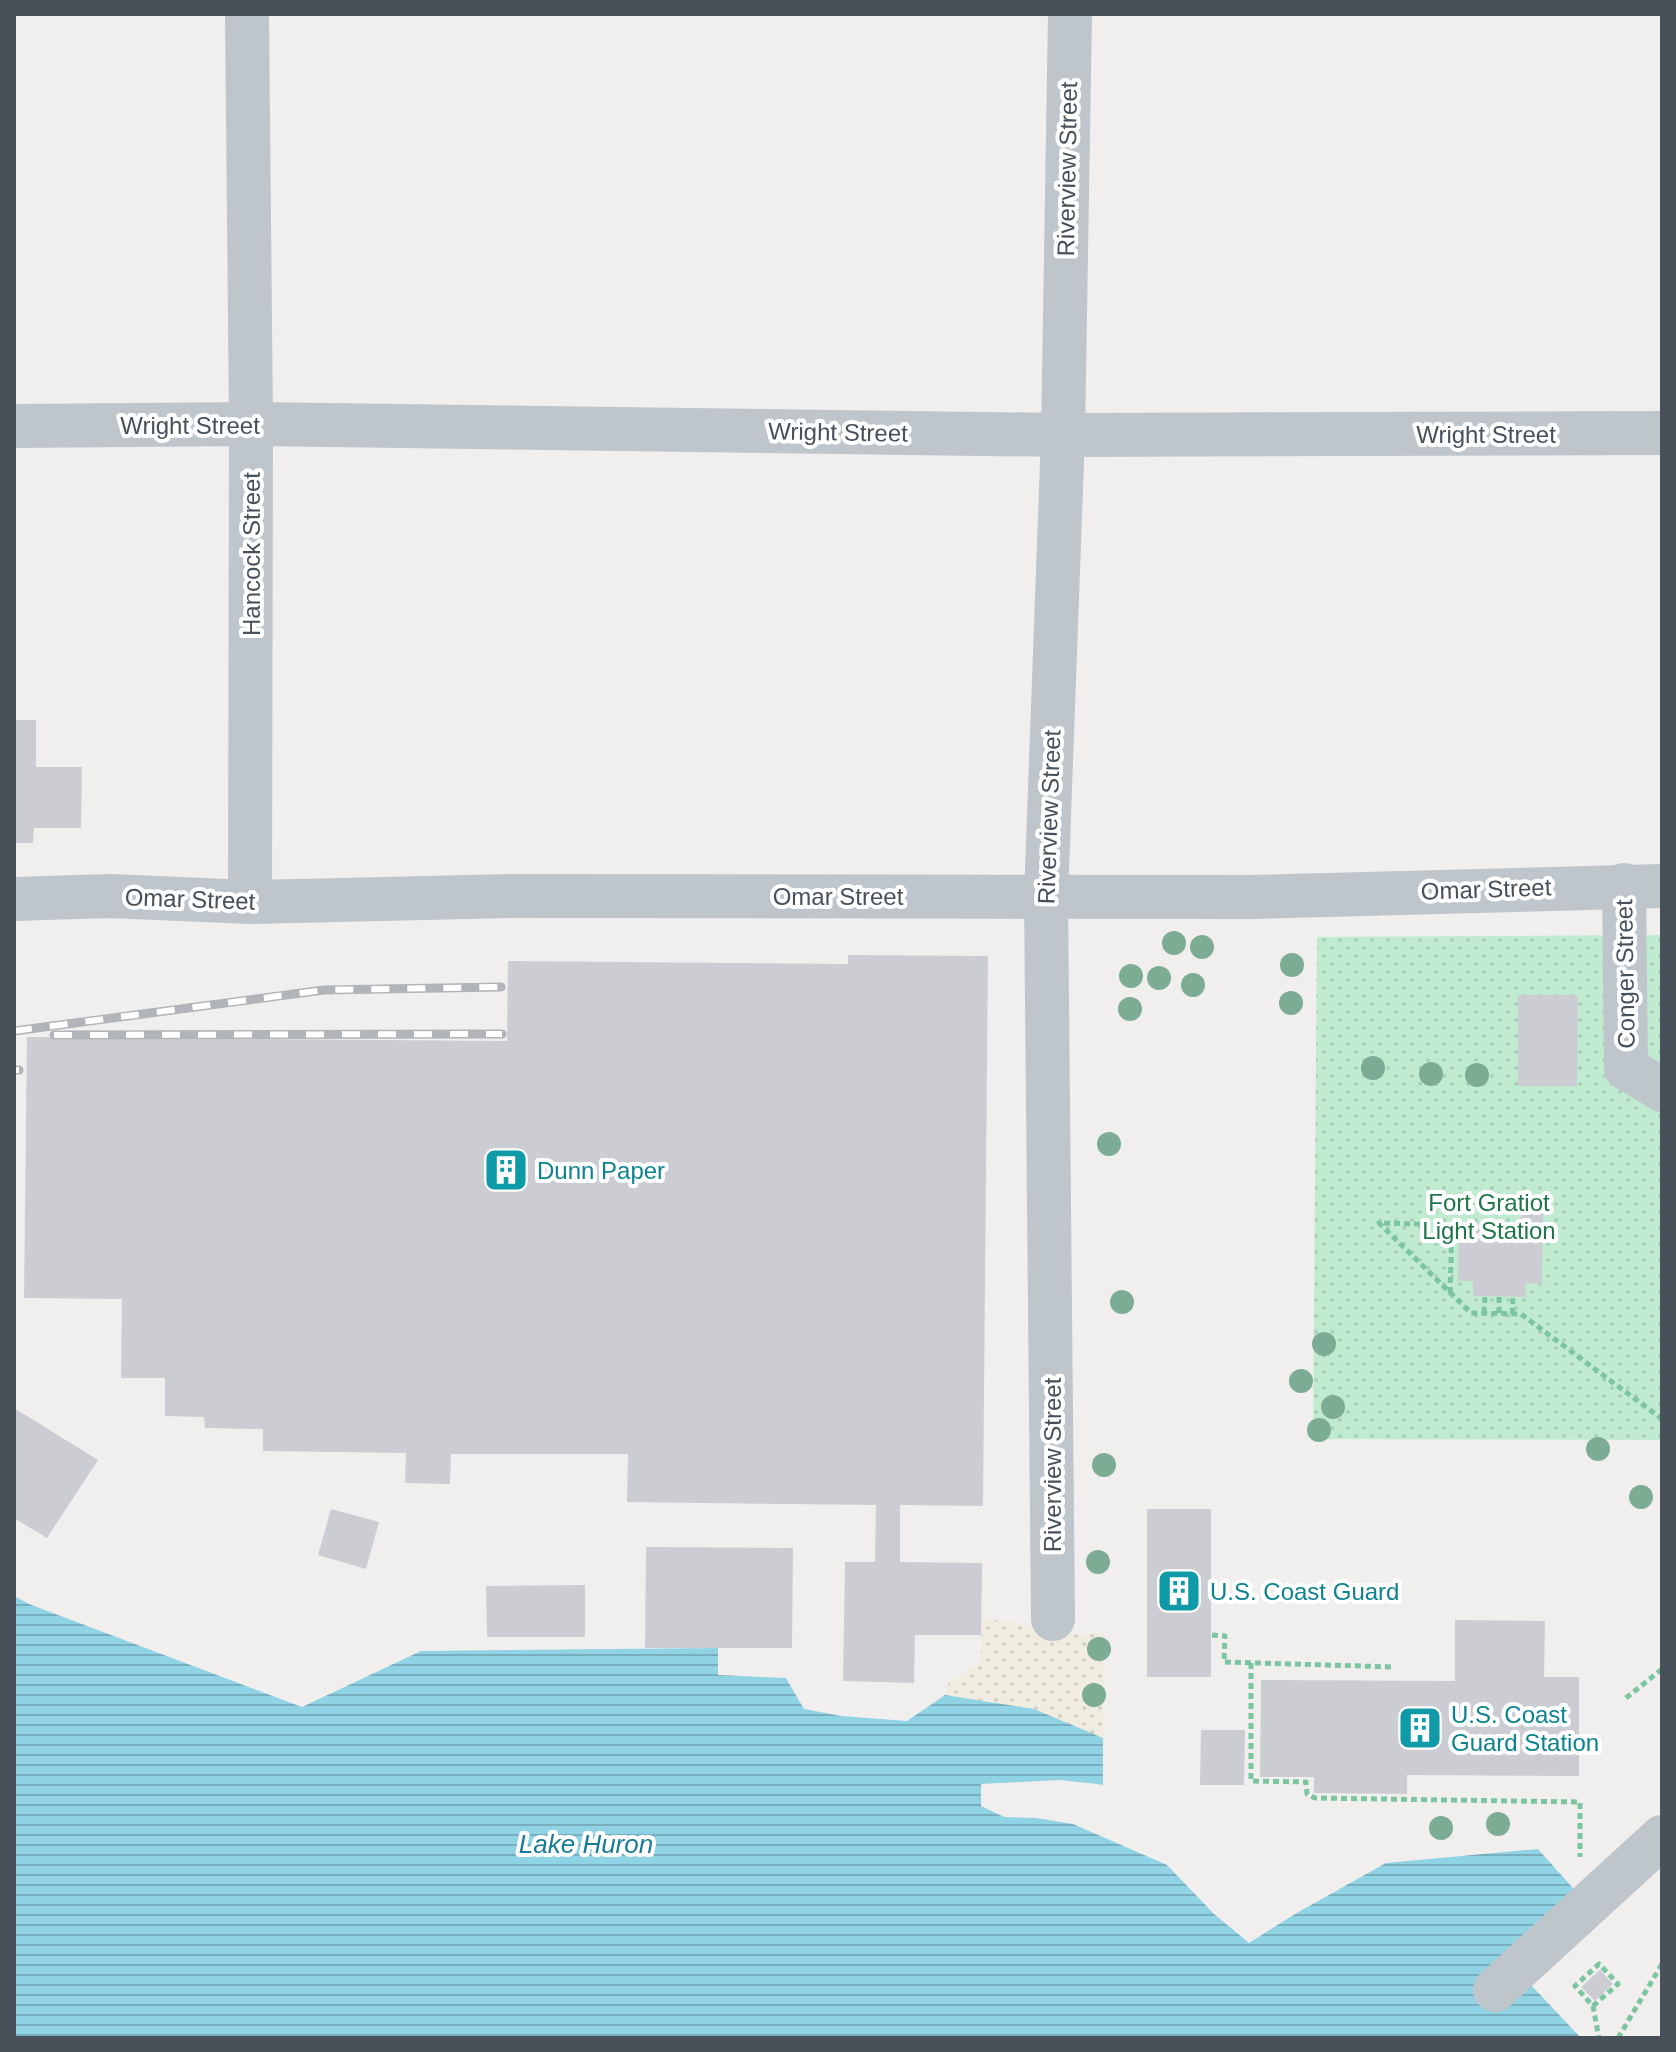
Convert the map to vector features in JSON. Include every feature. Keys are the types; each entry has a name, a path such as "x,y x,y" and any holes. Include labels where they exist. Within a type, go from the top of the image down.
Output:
{"street":[{"name":"Hancock Street","path":"247,14 251,424 250,902"},
{"name":"Riverview Street","path":"1053,1619 1046,897 1063,435 1070,14"},
{"name":"Wright Street","path":"14,426 251,424 1063,435 1662,433"},
{"name":"Omar Street","path":"14,899 110,896 250,902 511,896 1251,897 1643,885"},
{"name":"Conger Street","path":"1643,885 1626,1068 1662,1090"},
{"path":"1495,1990 1662,1837"}],"path":[{"path":"1450,1293 1452,1225 1379,1223 1450,1293 1471,1313 1521,1314 1662,1419"},
{"path":"1484,1313 1485,1296"},
{"path":"1499,1297 1499,1313"},
{"path":"1512,1314 1513,1297"},
{"path":"1212,1635 1225,1636 1224,1662 1393,1667"},
{"path":"1251,1663 1251,1781 1306,1782 1307,1794 1315,1798 1580,1802"},
{"path":"1626,1698 1662,1669"},
{"path":"1593,2006 1618,1984 1599,1964 1575,1986 1593,2006 1599,2038"},
{"path":"1618,2038 1662,1964"}],"sand":[{"path":"981,1619 1014,1622 1057,1634 1104,1634 1103,1783 948,1728 945,1695 948,1684 981,1662"}],"green space":[{"name":"Fort Gratiot Light Station","path":"1662,935 1662,1440 1313,1439 1317,937"}],"water":[{"name":"Lake Huron","path":"14,1596 302,1707 421,1651 718,1648 718,1675 786,1678 804,1709 841,1716 907,1721 945,1695 1034,1709 1103,1738 1103,1793 1268,1929 1386,1863 1538,1849 1580,1896 1530,1984 1581,2038 14,2038"}],"pier":[{"path":"1059,1780 1107,1785 1107,1790 1141,1804 1235,1869 1270,1924 1296,1909 1298,1912 1249,1943 1214,1914 1167,1865 1073,1824 1004,1817 981,1806 981,1784"}],"building":[{"path":"14,720 36,720 36,767 82,767 81,828 34,828 33,843 14,843"},
{"name":"Dunn Paper","path":"848,955 988,956 983,1506 900,1505 900,1562 982,1563 981,1635 915,1635 914,1683 843,1681 845,1562 875,1562 876,1505 627,1502 628,1454 451,1454 450,1484 405,1483 406,1453 263,1451 263,1429 205,1428 204,1417 165,1416 165,1378 121,1378 122,1299 24,1298 27,1037 507,1041 508,961 848,964"},
{"path":"1518,995 1578,995 1577,1086 1518,1086"},
{"path":"1521,1211 1543,1211 1542,1284 1525,1283 1526,1297 1473,1296 1473,1281 1458,1281 1459,1222 1521,1223"},
{"path":"14,1408 98,1460 47,1538 14,1518"},
{"path":"331,1509 379,1522 366,1569 318,1555"},
{"name":"U.S. Coast Guard","path":"1147,1509 1211,1509 1211,1677 1147,1677"},
{"path":"646,1547 793,1548 792,1648 645,1648"},
{"path":"585,1585 585,1637 487,1637 486,1586"},
{"name":"U.S. Coast Guard Station","path":"1455,1620 1545,1621 1544,1677 1579,1677 1579,1776 1407,1775 1407,1794 1314,1793 1314,1777 1260,1777 1261,1680 1455,1681"},
{"path":"1201,1730 1245,1730 1244,1785 1200,1785"},
{"path":"1600,1970 1613,1984 1595,2001 1581,1987"}],"railway":[{"path":"14,1031 324,990 501,987"},
{"path":"54,1035 502,1034"},
{"path":"14,1070 19,1070"}],"place":[{"name":"Dunn Paper","path":"506,1170"},
{"name":"U.S. Coast Guard","path":"1179,1591"},
{"name":"U.S. Coast Guard Station","path":"1420,1728"}]}
